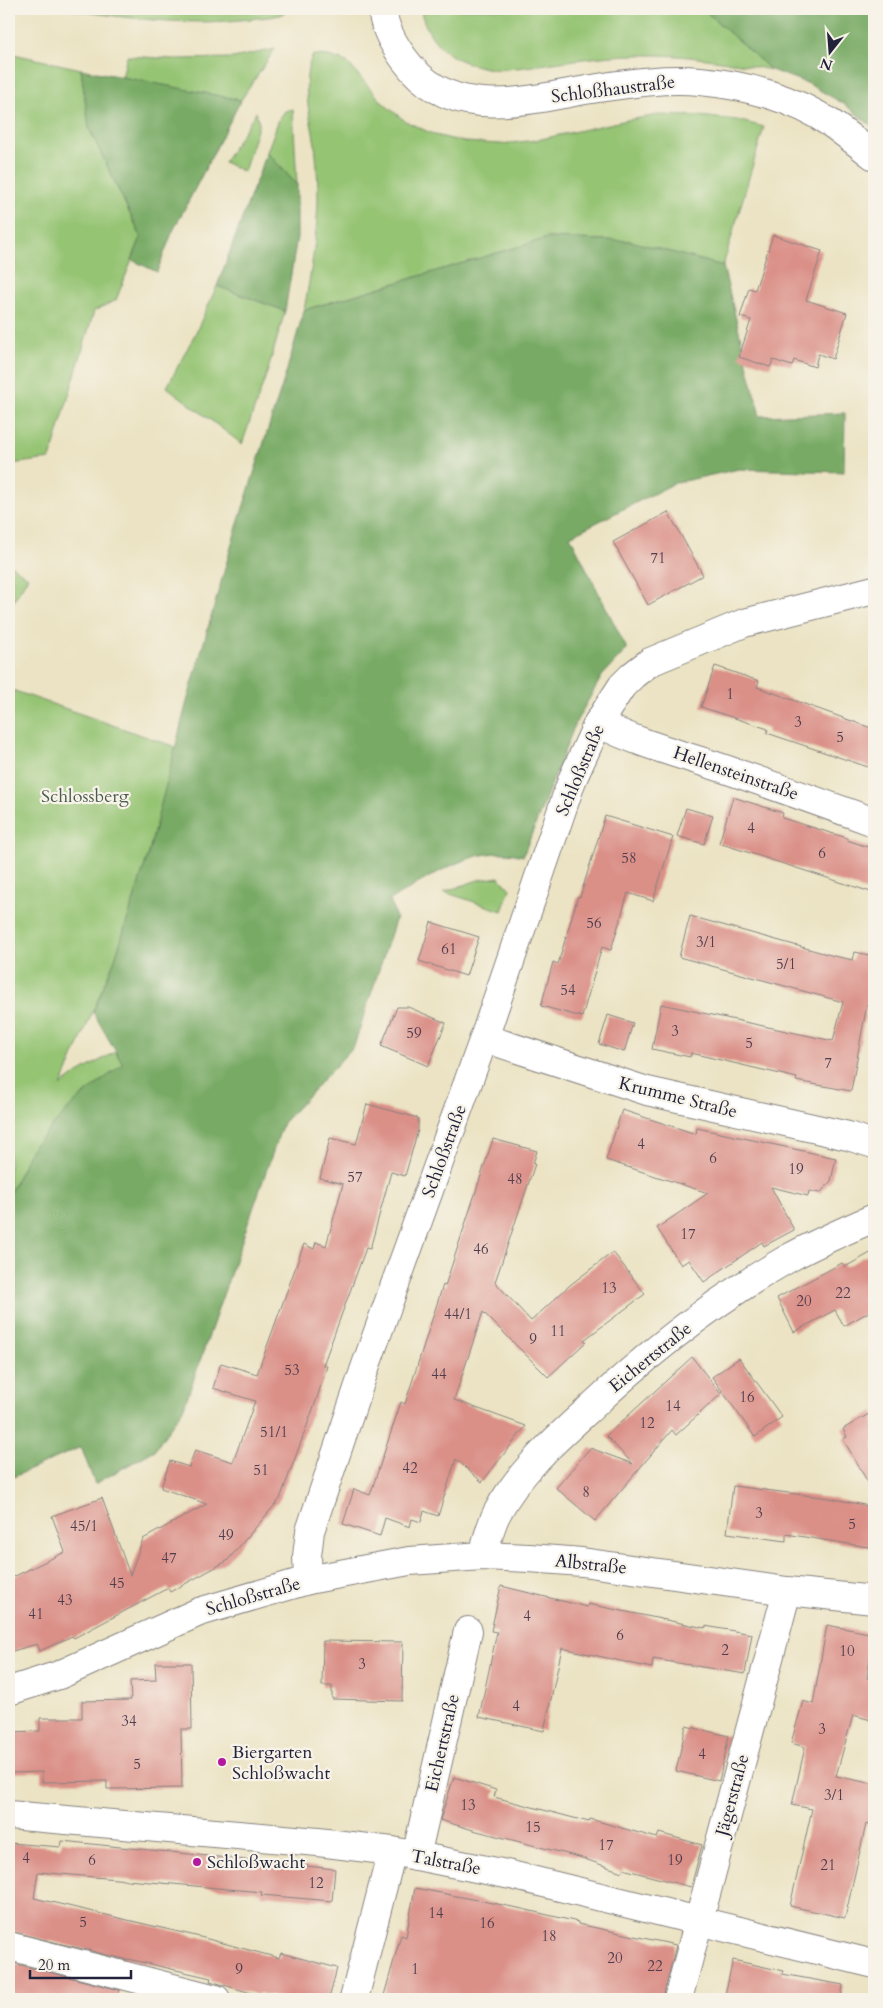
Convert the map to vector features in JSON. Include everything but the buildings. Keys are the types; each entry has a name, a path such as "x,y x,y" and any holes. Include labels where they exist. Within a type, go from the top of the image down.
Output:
{"street":[{"name":"Schloßhaustraße","path":"382,9 383,19 390,37 408,65 431,87 446,95 482,102 506,102 536,99 596,88 660,81 699,80 769,94 812,112 831,123 874,156"},
{"name":"Schloßstraße","path":"9,1690 68,1672 198,1612 308,1580 307,1556 310,1531 366,1365 484,1038 572,780 598,722 622,686 650,662 744,623 874,590"},
{"name":"Hellensteinstraße","path":"598,722 641,742 787,790 874,822"},
{"name":"Krumme Straße","path":"484,1038 647,1091 848,1136 874,1144"},
{"name":"Eichertstraße","path":"483,1556 488,1534 496,1514 509,1492 553,1444 623,1377 686,1326 754,1280 789,1258 874,1218"},
{"name":"Albstraße","path":"308,1580 409,1561 483,1556 582,1562 787,1591 874,1600"},
{"name":"Jägerstraße","path":"678,1999 787,1591"},
{"name":"Eichertstraße","path":"354,1999 404,1853 468,1631"},
{"name":"Talstraße","path":"9,1815 318,1842 404,1853 511,1875 874,1964"},
{"path":"9,1946 134,1989 216,1999"}],"green space":[{"path":"67,9 290,9 283,14 271,17 234,21 186,22 138,19"},
{"path":"420,9 703,9 771,70 705,59 655,55 621,55 498,70 470,64 448,53 431,35"},
{"path":"703,9 874,9 874,128 844,104 807,83 771,70"},
{"path":"275,49 241,100 122,78 127,56 176,59 233,58"},
{"path":"9,53 81,69 89,128 141,237 116,300 94,311 50,459 9,464"},
{"path":"313,55 329,56 347,62 383,103 405,121 435,135 464,142 501,144 537,140 627,120 659,115 699,116 737,120 764,127 723,266 630,241 548,238 304,310 313,255 318,199 315,145 306,88 309,65"},
{"path":"81,69 241,100 172,233 157,272 132,260 141,237 89,128"},
{"path":"293,109 297,185 267,152 279,119 285,111"},
{"path":"256,112 259,123 244,172 224,162"},
{"path":"267,152 297,185 297,237 285,311 217,286"},
{"path":"548,238 630,241 723,266 760,416 845,413 844,472 739,469 675,483 570,536 627,649 602,676 576,722 523,856 505,853 471,858 454,864 390,900 396,918 354,1046 283,1123 184,1407 155,1450 95,1484 81,1447 9,1479 9,1195 31,1149 75,1102 123,1064 93,1012 115,959 149,852 186,705 235,533 304,310"},
{"path":"217,286 285,311 268,370 242,444 167,387 196,332"},
{"path":"9,564 28,577 9,609"},
{"name":"Schlossberg","path":"9,689 176,747 149,852 115,959 61,1086 78,1073 115,1052 123,1064 75,1102 31,1149 9,1195"},
{"path":"499,877 510,889 502,911 444,892 478,880"}],"place":[{"name":"Biergarten Schloßwacht","path":"222,1762"},
{"name":"Schloßwacht","path":"197,1862"}]}
